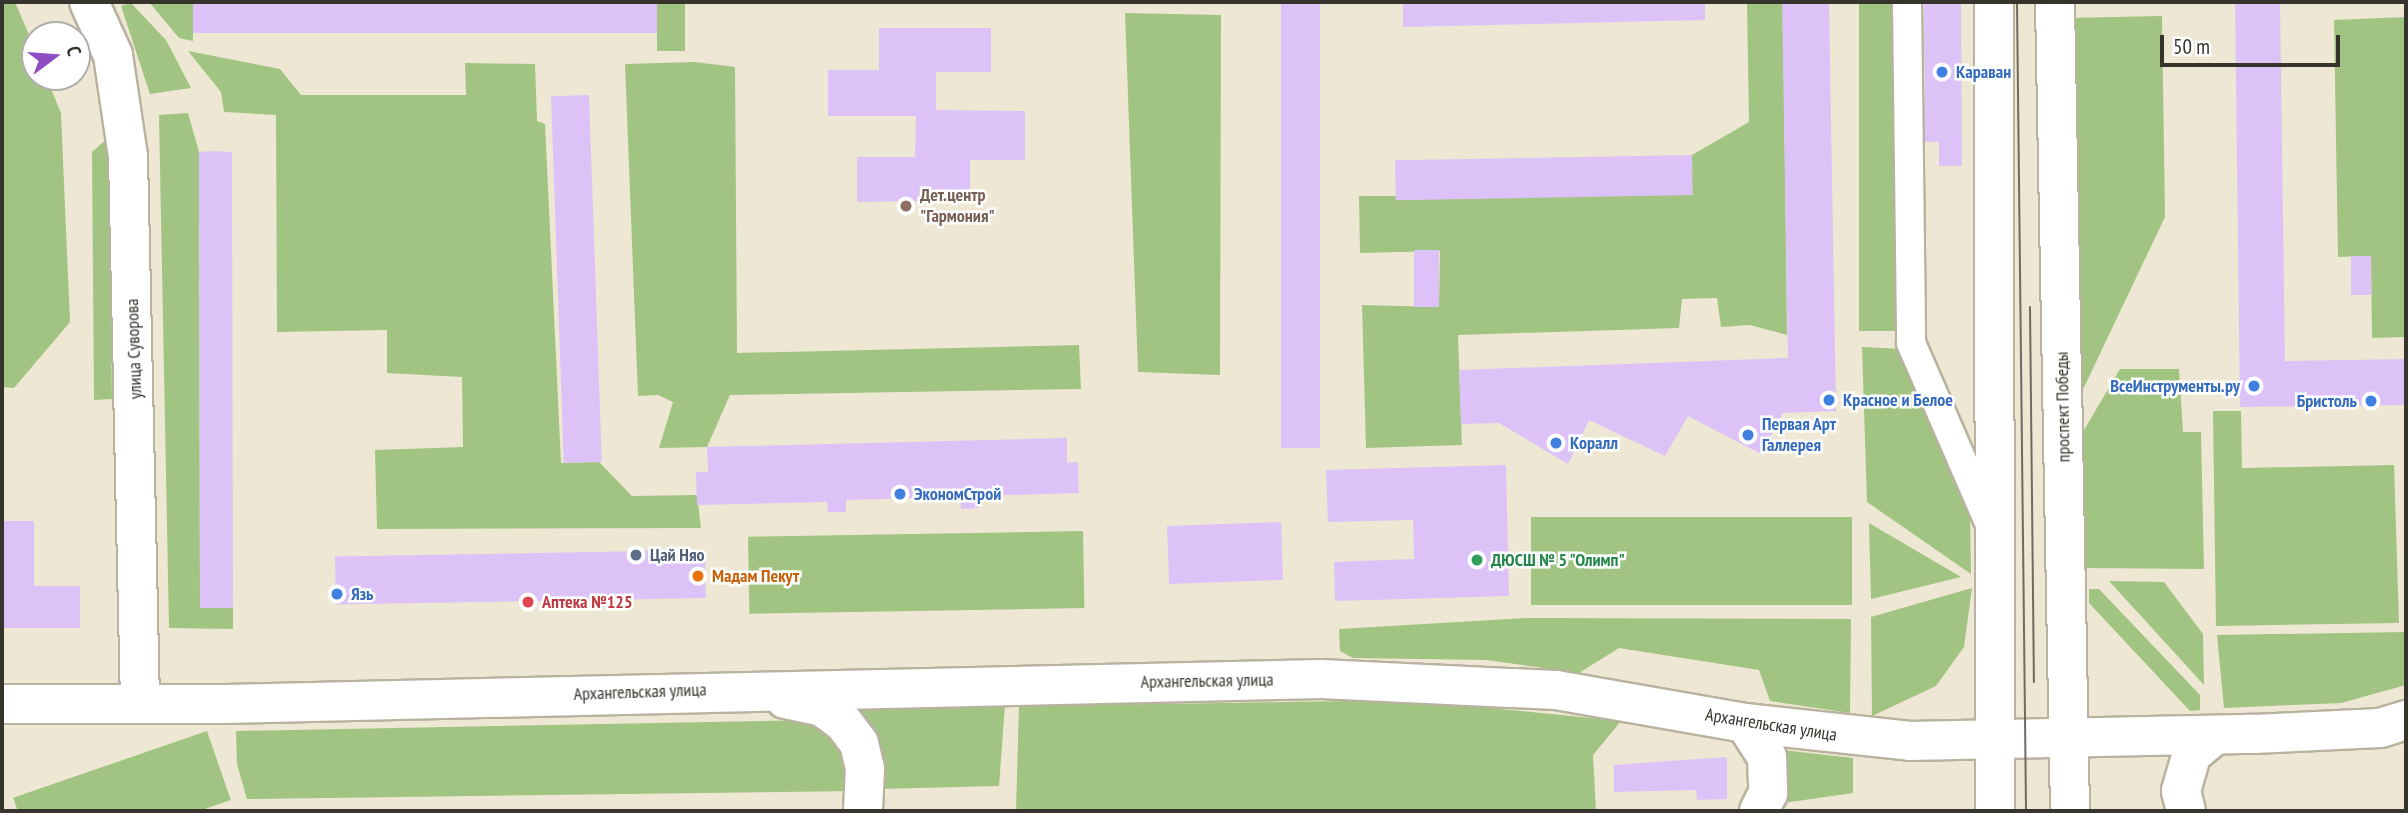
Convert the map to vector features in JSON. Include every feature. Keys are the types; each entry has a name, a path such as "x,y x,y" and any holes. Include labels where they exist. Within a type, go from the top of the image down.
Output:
{"main road":[{"name":"улица Суворова","path":"89,2 113,55 128,157 140,704"},
{"path":"1994,2 1994,811"},
{"name":"проспект Победы","path":"2055,2 2070,811"},
{"name":"Архангельская улица","path":"2,704 140,704 743,690 1410,681 1556,690 1745,723 1861,738 1994,740 2214,736 2380,728 2406,720"},
{"path":"743,690 822,707 843,722 859,743 865,768 863,811"},
{"path":"1745,723 1767,757 1768,793 1759,811"},
{"path":"2186,811 2181,790 2192,755 2214,736"}],"street":[{"path":"1908,2 1910,343 1993,534"}],"green space":[{"path":"2,2 15,2 23,21 21,91 52,91 61,113 70,322 14,388 2,387"},
{"path":"149,2 193,2 193,41 179,38"},
{"path":"657,2 685,2 685,51 657,51"},
{"path":"1747,2 1783,2 1787,335 1750,325 1721,327 1717,298 1682,299 1679,328 1458,335 1462,445 1366,448 1362,305 1439,307 1440,251 1360,253 1359,196 1692,195 1692,155 1749,122"},
{"path":"1859,2 1901,2 1901,331 1859,331"},
{"path":"131,3 166,40 191,88 150,94 121,6"},
{"path":"1125,13 1221,15 1220,375 1138,372"},
{"path":"2162,16 2165,217 2077,402 2065,18"},
{"path":"2406,17 2406,337 2372,338 2371,256 2338,257 2334,20"},
{"path":"188,51 280,69 301,95 466,95 465,63 535,64 537,121 545,124 561,463 599,462 632,496 697,495 701,528 377,529 375,450 463,447 462,377 387,373 387,330 277,332 276,115 224,112 221,92"},
{"path":"695,62 735,67 737,353 1079,345 1081,389 730,395 707,447 659,448 673,402 658,395 638,396 625,64"},
{"path":"188,113 199,152 200,607 233,608 233,629 169,628 159,115"},
{"path":"108,138 112,399 94,400 92,152"},
{"path":"1862,347 1904,349 1970,510 1971,574 1867,502"},
{"path":"2120,369 2179,369 2183,432 2201,432 2204,569 2082,568 2081,435"},
{"path":"2213,411 2241,411 2242,468 2394,465 2399,623 2216,626"},
{"path":"1531,517 1852,517 1852,605 1531,605"},
{"path":"1869,523 1961,577 1871,599"},
{"path":"1083,531 1084,608 749,614 748,537"},
{"path":"2109,581 2164,582 2203,634 2204,685"},
{"path":"1972,588 1964,647 1936,686 1872,716 1871,617"},
{"path":"2089,589 2099,589 2200,695 2200,710 2190,711 2089,603"},
{"path":"1527,618 1851,619 1850,713 1770,701 1759,670 1619,648 1579,673 1487,660 1353,658 1340,651 1339,629"},
{"path":"2406,632 2406,685 2341,703 2224,708 2217,635"},
{"path":"1411,700 1621,721 1593,755 1596,811 1016,811 1019,706"},
{"path":"1005,705 999,786 878,789 848,707"},
{"path":"810,720 847,747 854,791 247,799 237,764 236,731"},
{"path":"207,731 231,800 199,811 18,811 13,798"},
{"path":"1774,749 1853,758 1853,793 1777,804"}],"building":[{"path":"193,2 657,2 657,33 193,33"},
{"path":"1281,2 1320,2 1320,448 1281,448"},
{"path":"1403,2 1705,2 1705,20 1403,27"},
{"path":"1782,2 1829,2 1836,411 1783,413 1761,454 1688,416 1665,456 1589,420 1568,464 1499,423 1461,424 1459,370 1788,358"},
{"name":"Караван","path":"1924,2 1961,2 1962,166 1939,166 1939,142 1925,142"},
{"path":"2235,2 2280,2 2285,361 2406,359 2406,405 2240,407"},
{"path":"879,28 991,28 991,72 936,72 936,110 1025,111 1025,160 970,160 970,200 857,202 857,157 915,157 916,116 828,116 828,70 879,70"},
{"path":"589,95 602,462 564,463 551,96"},
{"path":"199,152 232,152 233,608 200,608"},
{"path":"1692,155 1693,195 1396,200 1395,160"},
{"path":"1414,250 1439,250 1439,307 1414,307"},
{"path":"2351,256 2371,256 2371,295 2351,295"},
{"path":"1067,438 1067,463 1078,462 1079,493 979,496 979,508 961,509 960,497 846,500 846,512 828,512 827,502 697,505 696,472 708,472 707,447"},
{"path":"1506,465 1509,596 1335,601 1334,562 1414,559 1413,520 1328,522 1326,470"},
{"path":"2,521 34,521 34,586 80,586 80,628 2,628"},
{"path":"1281,522 1283,580 1169,584 1167,526"},
{"path":"705,550 706,598 336,604 335,556"},
{"path":"1727,757 1727,799 1697,800 1696,790 1614,792 1614,765"}],"tram line":[{"path":"2017,2 2026,811"},
{"path":"2030,307 2034,682"}],"place":[{"name":"Караван","path":"1942,72"},
{"name":"Дет.центр \"Гармония\"","path":"906,206"},
{"name":"ВсеИнструменты.ру","path":"2254,386"},
{"name":"Красное и Белое","path":"1829,400"},
{"name":"Бристоль","path":"2371,401"},
{"name":"Первая Арт Галлерея","path":"1748,435"},
{"name":"Коралл","path":"1556,443"},
{"name":"ЭкономСтрой","path":"900,494"},
{"name":"Цай Няо","path":"636,555"},
{"name":"ДЮСШ № 5 \"Олимп\"","path":"1477,560"},
{"name":"Мадам Пекут","path":"698,576"},
{"name":"Язь","path":"337,594"},
{"name":"Аптека №125","path":"528,602"}]}
